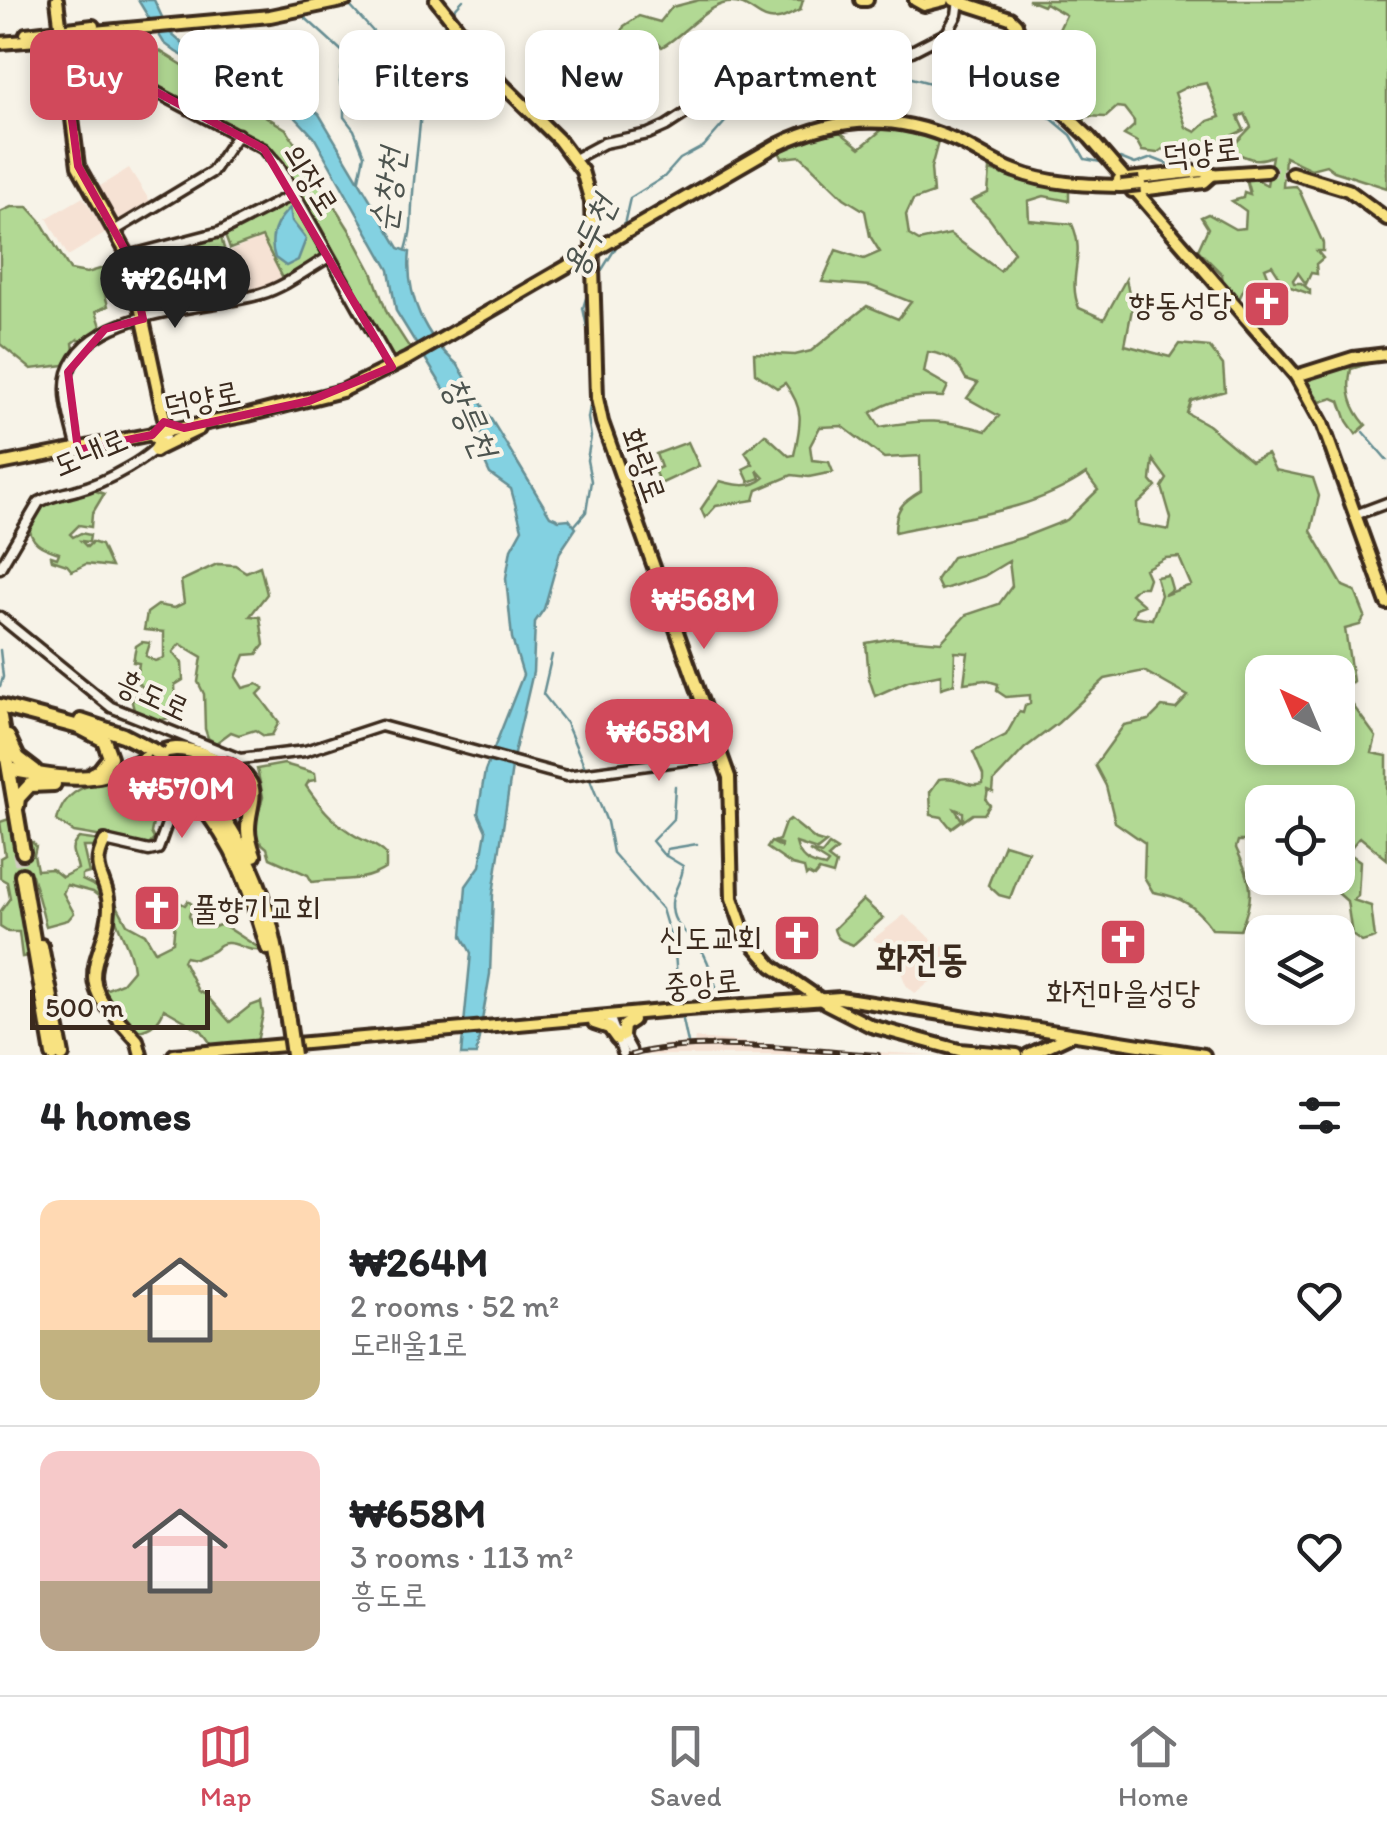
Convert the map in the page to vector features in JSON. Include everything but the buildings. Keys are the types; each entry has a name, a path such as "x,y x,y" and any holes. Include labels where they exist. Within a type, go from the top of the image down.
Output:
{"highway":[{"path":"0,703 106,728 154,754 197,792 239,838 253,867 272,947 290,1055"},
{"path":"23,709 79,727 104,740 109,750 106,765 81,778"},
{"path":"0,719 22,762 34,771 56,778"},
{"path":"0,719 18,823"},
{"path":"4,764 56,778 81,778 114,773 168,748 191,749 229,766 252,786 249,835 271,903 272,947"},
{"path":"4,764 20,852 18,798 30,785 68,785 101,780 150,768 230,811 243,806 249,796 245,780 229,766 200,754 172,750 115,776"},
{"path":"4,764 54,781 101,780"},
{"path":"24,874 57,1054"}],"main road":[{"path":"57,0 61,30"},
{"path":"297,8 324,0"},
{"path":"101,30 344,0"},
{"path":"436,0 504,85 576,158 588,186 593,274"},
{"path":"915,0 924,5 944,0"},
{"path":"957,0 1010,18 1016,24 1034,84 1081,128 1121,186 1143,202 1296,376 1322,423 1387,603"},
{"path":"102,30 141,26"},
{"path":"0,40 30,37"},
{"path":"72,120 78,166 128,256 167,432"},
{"name":"덕양로","path":"612,240 776,145 830,123 885,121 910,125 956,140 1013,171 1062,183 1141,186 1212,174 1267,171"},
{"path":"1079,184 1111,169"},
{"path":"1111,169 1141,186 1143,202"},
{"path":"1292,173 1348,190 1387,219"},
{"path":"592,230 612,240"},
{"path":"575,262 586,248 592,230"},
{"path":"575,262 612,240"},
{"path":"593,274 612,240"},
{"path":"575,262 583,263 593,274"},
{"name":"덕양로","path":"0,464 207,424 342,391 407,359 575,262"},
{"name":"화랑로","path":"593,274 597,398 602,422 722,756 731,800 732,898 737,917 756,951 823,1000 895,1035 959,1050 1017,1055"},
{"path":"1296,376 1353,358 1387,354"},
{"path":"164,418 184,428"},
{"path":"155,451 159,442 152,435 164,418"},
{"path":"155,451 207,424"},
{"path":"105,841 97,867 109,910 93,970 100,996 137,1040 141,1055"},
{"path":"795,1000 803,996 800,986"},
{"name":"중앙로","path":"501,1028 594,1024 612,1019 823,1000"},
{"name":"중앙로","path":"501,1028 823,1000 885,1004 1179,1055"},
{"path":"848,1009 1053,1040"},
{"path":"594,1024 609,1028 620,1037 624,1026 634,1020"},
{"path":"174,1055 501,1028"},
{"path":"233,1055 448,1032"},
{"name":"중앙로","path":"1070,1036 1087,1032 1204,1055"},
{"path":"1028,1055 1053,1040 1070,1036"}],"street":[{"path":"576,158 604,144 666,126 762,64 820,48 856,49 891,56 924,46 951,28 957,0"},
{"name":"의장로","path":"158,93 238,134 271,156 392,367"},
{"path":"114,231 212,172 238,134"},
{"path":"128,256 220,232 294,194"},
{"path":"78,450 66,392 68,372 83,349 105,330 265,293 330,257"},
{"name":"도내로","path":"0,568 40,502 89,486 155,451 167,432"},
{"path":"1356,515 1387,503"},
{"name":"흥도로","path":"0,617 111,707 229,766"},
{"path":"105,841 158,850 169,818 229,766 305,751 381,726 566,776 722,756"},
{"path":"612,1019 627,1052"}],"highlighted area":[{"path":"145,86 264,149 392,367 309,401 184,428 164,422 152,435 78,450 68,372 105,329 143,319 130,259 78,166 68,90"}],"shaded area":[{"path":"129,168 151,203 120,222 97,188"},
{"path":"83,197 106,233 68,256 47,218"},
{"path":"262,238 282,279 242,294 230,251"},
{"path":"226,253 238,295 197,304 188,262"},
{"path":"904,915 941,947 958,942 968,958 956,961 915,994 894,968 898,957 873,939"},
{"path":"695,1038 931,1055 621,1055 669,1044 694,1043"}],"green space":[{"path":"699,0 803,0 800,10 771,19 735,3 719,5 679,30 662,47 659,30 623,30 639,16 660,22 672,7"},
{"path":"1028,0 1387,0 1387,188 1326,165 1311,169 1285,157 1283,187 1296,186 1299,190 1323,243 1323,251 1317,251 1323,258 1316,264 1317,274 1311,273 1306,284 1298,273 1293,280 1310,290 1310,294 1285,285 1272,265 1265,268 1270,281 1264,280 1264,290 1246,285 1238,301 1223,283 1222,274 1198,250 1208,228 1201,217 1208,214 1235,229 1245,228 1246,211 1232,201 1243,198 1244,192 1250,194 1246,179 1252,177 1267,185 1272,156 1255,159 1229,150 1251,127 1245,114 1238,117 1244,130 1231,136 1234,140 1230,147 1227,144 1215,151 1201,148 1190,161 1177,157 1188,146 1184,143 1172,152 1142,151 1137,142 1124,135 1134,121 1124,108 1117,107 1106,117 1096,117 1096,30 1059,30 1066,15 1045,3 1043,6","holes":["1207,83 1220,117 1196,132 1186,127 1175,93"]},
{"path":"158,52 178,62 178,98 158,87"},
{"path":"221,120 271,120 286,129 350,231 372,272 387,313 411,350 394,360 274,154"},
{"path":"835,128 860,148 884,128 939,138 931,168 933,193 913,200 906,215 909,235 919,241 950,234 1000,271 1014,252 971,201 988,193 990,170 1069,191 1069,201 1044,196 1028,201 1029,220 1072,224 1078,247 1075,286 1079,308 1104,319 1126,279 1132,309 1125,345 1170,357 1179,344 1209,347 1223,365 1225,391 1191,401 1187,413 1251,461 1267,454 1275,470 1313,478 1319,496 1311,531 1343,586 1355,591 1365,616 1360,625 1345,629 1349,655 1245,655 1245,765 1355,765 1355,708 1376,737 1372,753 1387,756 1387,859 1360,837 1355,843 1355,785 1245,785 1245,841 1238,841 1236,848 1245,869 1245,895 1250,897 1240,930 1212,929 1187,903 1153,892 1144,877 1145,843 1115,822 1106,786 1095,765 1124,725 1149,720 1162,707 1176,709 1188,696 1144,671 1105,679 1025,748 994,781 993,792 988,790 986,800 990,805 984,814 973,814 963,821 963,812 955,809 962,820 951,828 942,817 931,815 930,792 939,779 983,784 973,752 1006,735 1019,712 1023,713 1030,704 1030,695 1006,697 997,691 998,684 985,680 964,683 968,653 955,652 954,684 941,688 941,674 908,681 875,696 866,643 894,638 941,642 966,615 999,604 1012,586 1009,561 984,576 941,590 936,580 952,557 1021,538 1067,520 1098,490 1086,474 1018,506 895,532 901,507 921,491 920,456 884,458 842,426 820,427 810,446 812,460 829,462 833,472 809,477 792,475 757,490 754,500 716,506 705,518 701,509 720,481 748,485 764,478 757,470 760,478 749,482 743,469 753,464 745,452 765,434 789,456 794,455 800,425 796,401 785,383 777,388 755,373 754,353 795,355 811,351 867,306 898,319 911,302 871,286 822,282 836,250 864,259 880,252 870,236 865,211 844,198 801,156 782,158 779,151","holes":["928,352 946,357 966,379 978,383 967,398 999,416 986,431 933,422 880,427 871,413 879,408 906,399 943,397 948,386 924,372","1153,460 1167,479 1162,487 1171,518 1169,530 1138,524 1137,505 1156,487 1151,481","1179,557 1191,585 1164,595 1172,589 1168,575 1156,577 1161,595 1152,619 1133,616 1136,608 1144,605 1131,594 1138,587 1146,587 1149,578 1145,569 1165,558"]},
{"path":"293,198 325,256 284,280 262,237 230,249 224,233"},
{"path":"28,207 70,270 87,273 110,266 115,274 102,282 108,306 96,311 101,326 82,343 78,339 73,343 74,350 64,365 31,369 0,344 0,212"},
{"path":"220,234 225,252 138,272 133,257"},
{"path":"1387,358 1351,369 1351,399 1366,425 1356,434 1340,401 1333,398 1320,402 1307,381 1309,376 1366,359"},
{"path":"688,442 699,466 660,484 654,470 661,467 656,454"},
{"path":"91,489 104,494 92,514 91,527 79,525 70,534 90,535 89,542 81,541 87,547 92,542 101,545 111,567 86,564 72,571 52,560 51,556 57,558 59,553 35,541 29,524 41,507"},
{"path":"217,564 235,565 246,572 260,566 267,594 250,616 260,617 264,645 257,654 245,655 236,677 243,688 257,684 264,688 258,694 279,722 272,735 264,736 255,730 239,735 231,732 216,743 208,738 204,694 198,682 202,657 180,644 173,652 182,663 183,680 175,685 176,709 169,718 158,721 134,710 132,702 137,690 143,702 152,708 158,702 132,672 138,670 139,663 133,662 136,646 150,643 146,656 155,661 164,658 164,632 144,630 147,613 158,605 174,608 184,603 181,581"},
{"path":"284,764 315,773 316,780 306,786 316,800 344,828 386,854 386,868 359,878 312,882 308,875 270,858 267,848 252,835 263,797 257,769"},
{"path":"138,773 154,775 151,782 157,803 151,833 154,839 149,845 74,832 57,821 61,808 77,791"},
{"path":"9,819 15,854 24,853 28,842 32,842 36,846 37,870 52,869 62,877 78,869 72,850 79,838 100,841 97,847 83,847 89,873 82,875 82,880 101,889 105,901 93,892 67,885 63,893 74,913 68,920 46,926 32,875 20,876 31,956 22,957 19,932 0,927 0,912 10,898 7,882 0,878 0,858 5,855 0,822"},
{"path":"790,819 816,840 826,843 817,850 796,843 805,860 825,867 828,863 809,851 822,854 829,845 837,850 828,858 836,864 833,875 819,871 814,877 806,876 804,868 792,865 767,848 771,842 781,847 773,842 779,840"},
{"path":"1004,844 1028,851 1010,898 999,895 988,885"},
{"path":"1355,858 1360,861 1358,896 1353,900 1371,906 1375,938 1362,942 1355,937 1355,915 1349,915 1347,901 1340,895 1355,895"},
{"path":"112,896 127,924 145,934 155,951 173,942 177,901 193,905 189,916 192,924 200,919 214,927 222,924 262,950 227,943 183,961 198,991 230,1022 261,1002 263,1014 257,1042 213,1047 202,1031 164,1009 154,1024 138,1031 102,991 122,983 133,970"},
{"path":"863,900 883,918 853,945 839,938 834,929"}],"water":[{"path":"138,0 154,0 169,32 178,40 178,53 164,43"},
{"path":"319,114 399,248 410,252 414,299 427,328 458,365 550,516 569,519 576,528 560,552 544,609 535,622 533,672 514,754 493,894 490,974 476,1055 461,1055 471,953 462,936 466,886 480,866 486,831 478,813 485,771 523,675 512,638 506,578 511,549 522,529 511,489 490,474 479,450 483,437 466,401 444,389 396,311 389,270 314,137 298,120 319,120"},
{"path":"290,208 292,221 306,239 298,260 286,266 275,258 273,237 280,219"}],"waterway":[{"name":"순창천","path":"451,13 463,0"},
{"path":"349,5 372,30"},
{"path":"300,13 344,53 340,82 344,117 364,155 359,179"},
{"name":"순창천","path":"406,250 421,111 440,90 440,45 447,20"},
{"name":"용두천","path":"623,229 630,198 664,177 680,159 704,146 732,114 882,74 897,74 945,87 965,86 984,97 1013,91 1071,135 1085,159 1106,163"},
{"name":"용두천","path":"1114,162 1120,158 1135,164 1152,158 1170,165 1178,163"},
{"name":"용두천","path":"598,276 620,241"},
{"name":"용두천","path":"588,291 583,308 591,347"},
{"name":"용두천","path":"575,525 586,512 591,481 587,460 592,395"},
{"path":"1363,432 1387,460"},
{"path":"0,650 0,686"},
{"path":"552,655 543,694 566,723 586,770"},
{"path":"589,777 607,822 613,853 662,909 675,953 679,1004"},
{"path":"675,786 673,819 652,841 663,854 683,866 672,911 705,955 721,1000"},
{"path":"666,856 667,849 697,844"},
{"path":"683,1020 688,1043"}],"tunnel":[{"path":"1267,171 1292,173"},
{"path":"18,852 22,875"}],"railway":[{"path":"632,1055 689,1046 878,1055"}],"place":[{"name":"향동성당","path":"1267,304"},
{"name":"풀향기교회","path":"157,908"},
{"name":"신도교회","path":"797,938"},
{"name":"화전마을성당","path":"1123,942"}],"district":[{"name":"화전동","path":"922,958"}],"water label":[{"name":"창릉천","path":"470,417"}]}
